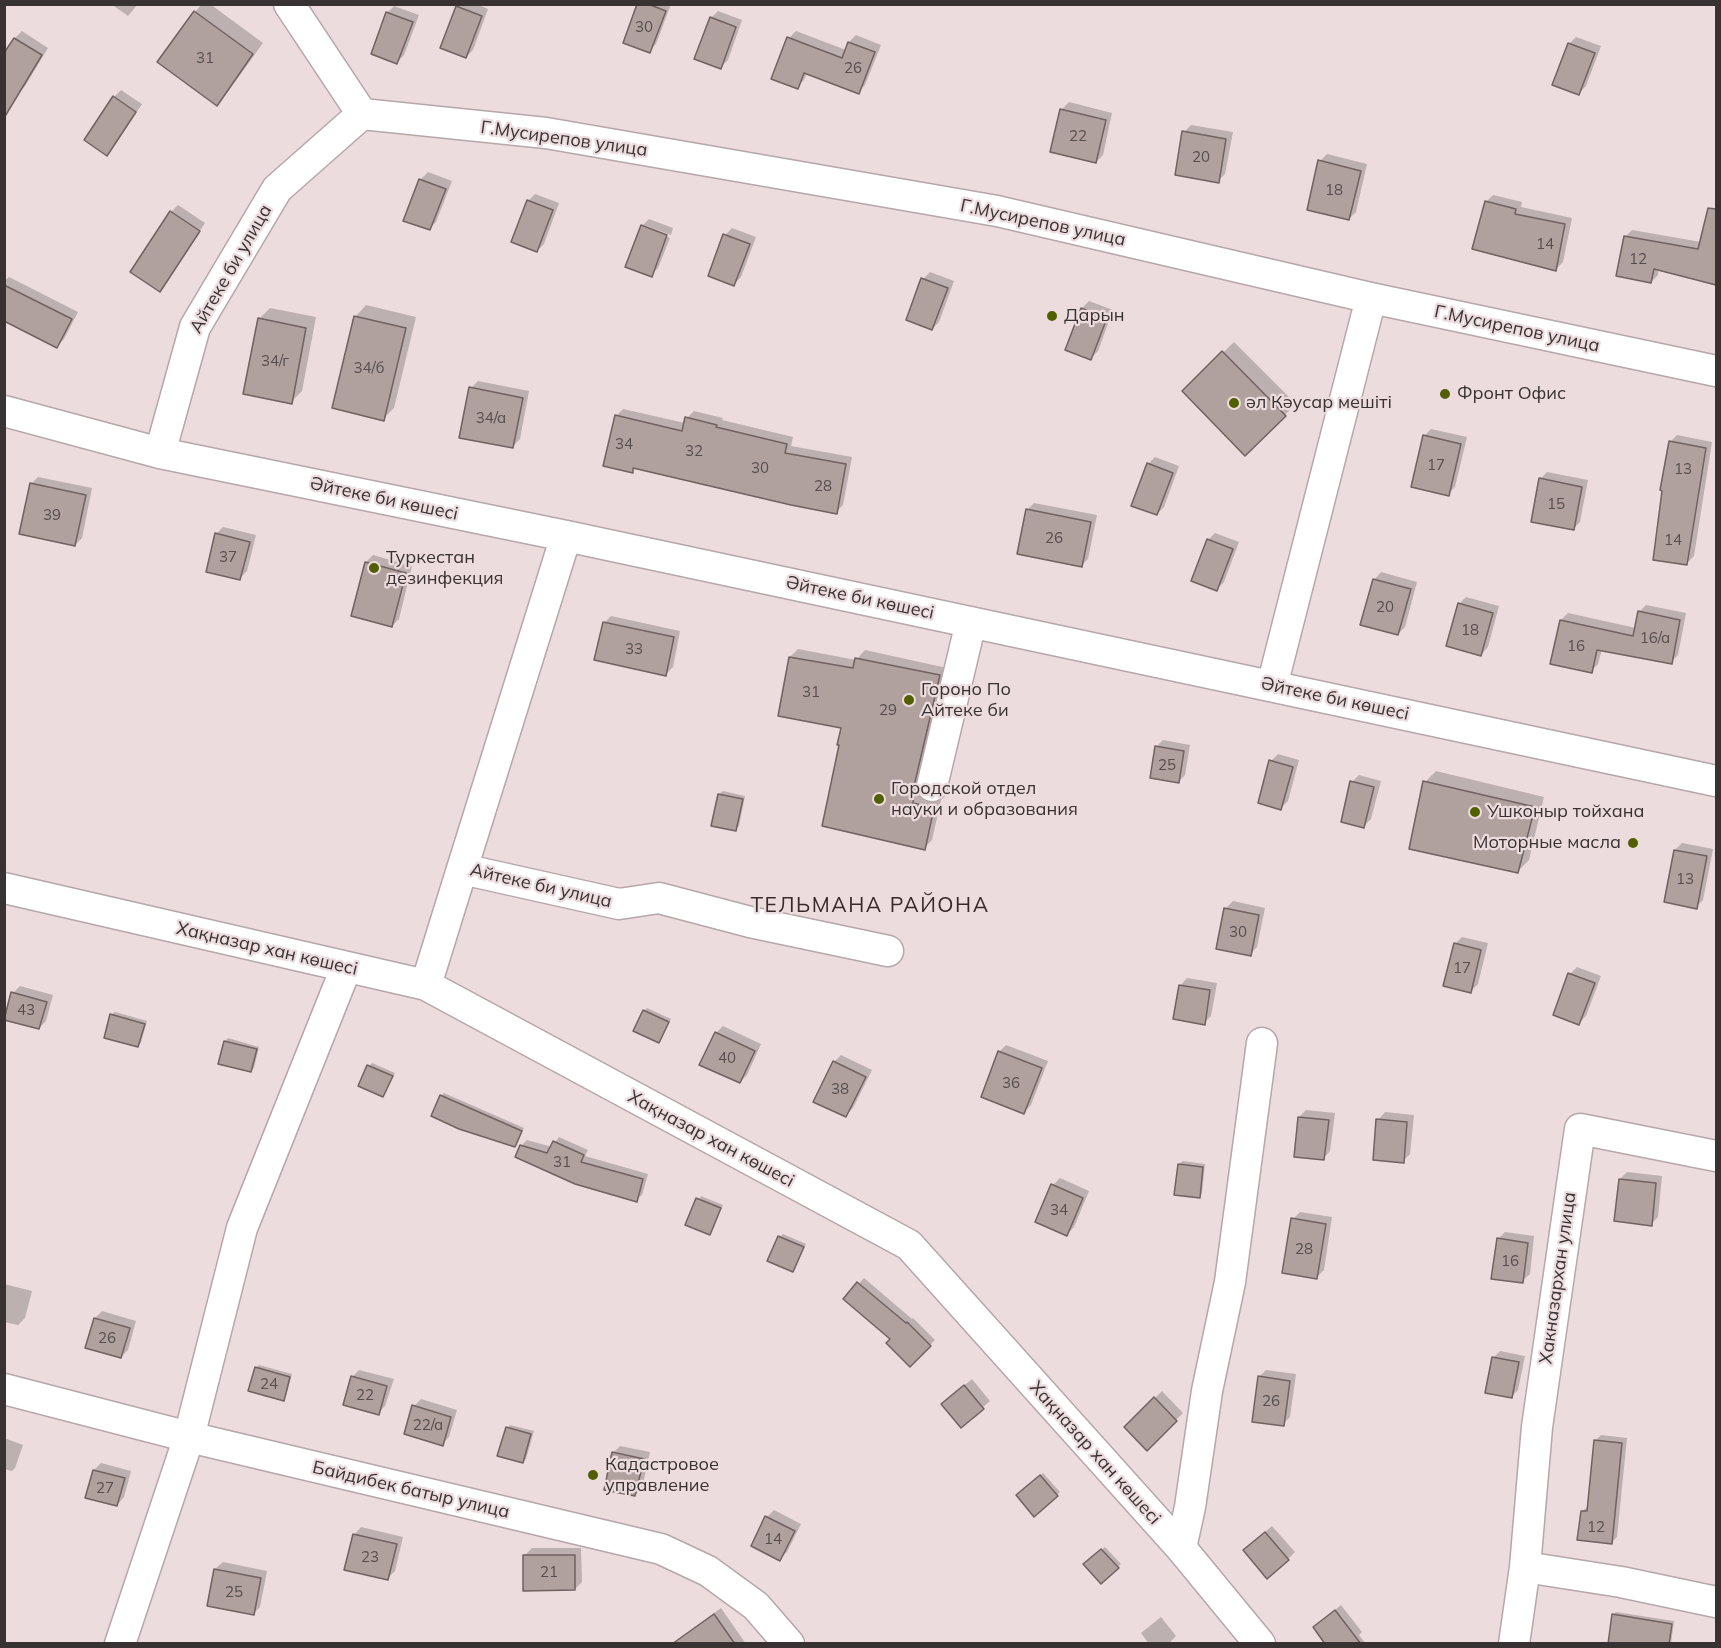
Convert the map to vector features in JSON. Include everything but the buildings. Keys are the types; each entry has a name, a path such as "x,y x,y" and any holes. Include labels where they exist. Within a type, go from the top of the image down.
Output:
{"street":[{"path":"289,4 362,114"},
{"name":"Айтеке би улица","path":"160,453 195,327 277,189 362,114"},
{"name":"Г.Мусирепов улица","path":"362,114 546,133 997,211 1371,298 1716,371"},
{"path":"1272,686 1371,298"},
{"name":"Әйтеке би көшесі","path":"4,411 160,453 566,536 1716,781"},
{"name":"Айтеке би улица","path":"566,536 462,869 619,904 659,897 750,922 888,951"},
{"path":"932,786 971,622"},
{"path":"426,986 462,869"},
{"name":"Хақназар хан көшесі","path":"4,888 426,986 909,1245 1181,1548 1260,1644"},
{"path":"120,1644 189,1437 242,1228 346,968"},
{"path":"1181,1548 1190,1507 1207,1391 1230,1282 1262,1043"},
{"name":"Хакназархан улица","path":"1514,1644 1525,1567 1537,1427 1580,1129 1716,1156"},
{"name":"Байдибек батыр улица","path":"4,1389 189,1437 661,1550 708,1570 756,1606 789,1644"},
{"path":"1525,1567 1621,1582 1716,1602"}],"place":[{"name":"Дарын","path":"1052,316"},
{"name":"Фронт Офис","path":"1445,394"},
{"name":"әл Кәусар мешіті","path":"1234,403"},
{"name":"Туркестан дезинфекция","path":"374,568"},
{"name":"Гороно По Айтеке би","path":"909,700"},
{"name":"Городской отдел науки и образования","path":"879,799"},
{"name":"Ушконыр тойхана","path":"1475,812"},
{"name":"Моторные масла","path":"1633,843"},
{"name":"Кадастровое управление","path":"593,1475"}],"district":[{"name":"ТЕЛЬМАНА РАЙОНА","path":"870,906"}]}
